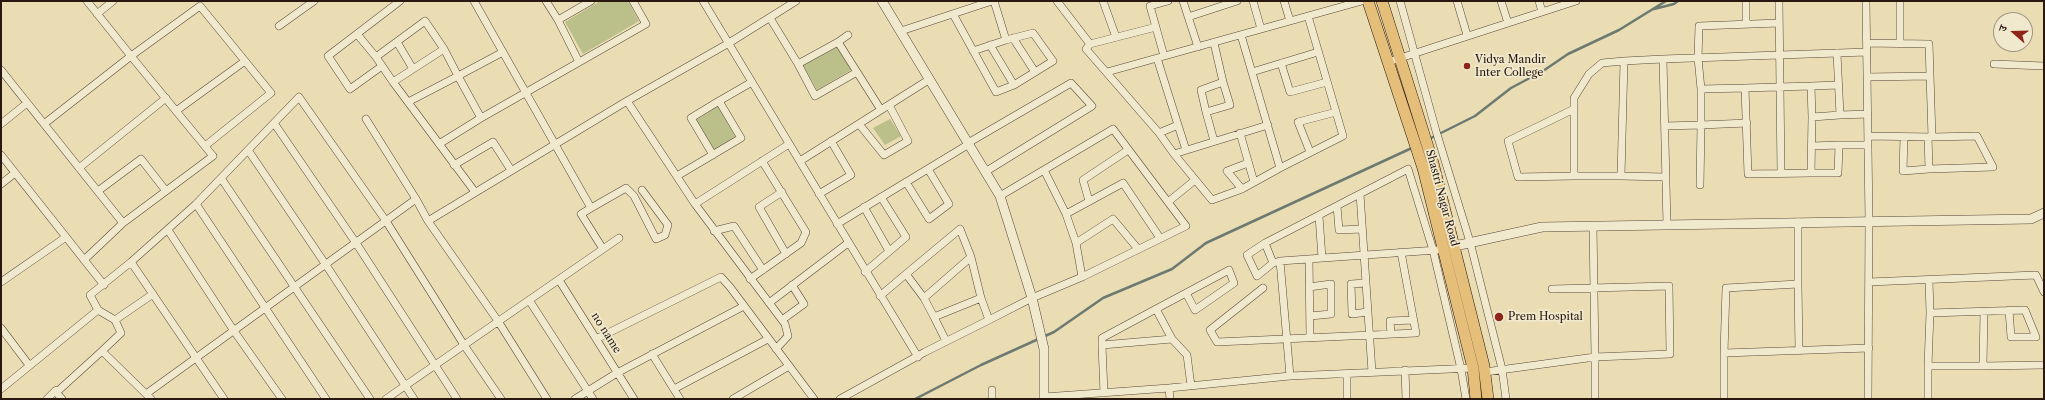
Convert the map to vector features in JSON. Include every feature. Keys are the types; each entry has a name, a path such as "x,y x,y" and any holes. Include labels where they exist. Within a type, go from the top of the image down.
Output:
{"highway":[{"path":"1368,1 1393,60"},
{"name":"Shastri Nagar Road","path":"1382,1 1393,60 1428,165 1444,248 1485,372 1488,399"},
{"path":"1444,248 1467,368 1476,399"}],"street":[{"path":"84,260 123,223 213,156 87,1"},
{"path":"97,14 113,1"},
{"path":"279,26 314,1"},
{"path":"475,1 556,143 591,208"},
{"path":"546,1 558,20 580,62"},
{"path":"558,20 591,1"},
{"path":"439,144 481,118 646,24 633,1"},
{"path":"704,1 865,272 918,357"},
{"path":"428,221 627,101 729,43 796,1"},
{"path":"882,1 1000,196 1038,321 1044,349 1044,398 1290,376 1467,368 1466,399"},
{"path":"901,31 993,1 1010,39 1035,72"},
{"path":"1057,1 1090,44"},
{"path":"1103,1 1116,38"},
{"path":"1168,1 1149,4 1156,26 1161,57 1178,125 1186,150"},
{"path":"1183,1 1198,47"},
{"path":"1188,17 1219,4 1237,1"},
{"path":"1253,1 1261,29"},
{"path":"1284,1 1290,21"},
{"path":"1107,72 1362,1"},
{"path":"1400,1 1438,139 1470,242 1502,369 1506,399"},
{"path":"1457,1 1467,35"},
{"path":"1501,1 1508,22"},
{"path":"1539,1 1542,12"},
{"path":"1393,60 1576,1"},
{"path":"1746,1 1746,24"},
{"path":"1779,1 1778,55 1781,174"},
{"path":"1866,1 1869,221 1868,399"},
{"path":"1900,1 1900,44"},
{"path":"382,66 350,89 328,56 397,2"},
{"path":"44,124 198,4 270,93 204,146"},
{"path":"953,14 973,51 996,92 1014,85 1053,61 1033,33 973,51"},
{"path":"1156,26 1090,44 1086,49 1159,133 1174,154 1212,200 1242,189 1343,136 1308,16"},
{"path":"770,18 798,64 815,96 857,72"},
{"path":"376,57 425,21 444,49 481,118"},
{"path":"1700,185 1701,90 1698,58 1699,26 1779,23"},
{"path":"357,34 376,57 475,192"},
{"path":"798,64 848,35"},
{"path":"1241,35 1280,168"},
{"path":"397,42 413,69"},
{"path":"838,42 881,110"},
{"path":"1206,112 1230,105 1214,42"},
{"path":"1867,43 1929,44 1929,168"},
{"path":"990,45 1014,85"},
{"path":"393,82 444,49"},
{"path":"408,102 503,52"},
{"path":"1252,72 1318,52"},
{"path":"1574,176 1574,98 1589,74 1602,63 1663,59 1867,52"},
{"path":"1837,53 1840,115"},
{"path":"1663,59 1667,225"},
{"path":"1621,176 1624,61"},
{"path":"176,112 245,62"},
{"path":"1281,63 1290,92 1327,82"},
{"path":"1994,64 2044,66"},
{"path":"1,70 123,223"},
{"path":"1867,77 1930,76"},
{"path":"800,161 930,79"},
{"path":"713,155 691,118 752,82"},
{"path":"1214,141 1201,90 1223,82"},
{"path":"837,224 968,143 1071,83 1092,106 985,172"},
{"path":"1701,90 1839,85"},
{"path":"1811,86 1811,173"},
{"path":"1745,88 1748,174 1838,173 1839,145"},
{"path":"47,399 55,391 59,390 121,333 115,320 98,310 90,295 131,262 196,204 299,97 386,221 464,345 501,399"},
{"path":"79,168 166,98"},
{"path":"627,101 695,204 750,279 786,324 788,336 776,349"},
{"path":"677,176 741,138 719,101"},
{"path":"1,124 27,103"},
{"path":"859,124 884,155 908,141 889,105"},
{"path":"1574,109 1508,140 1518,177 1621,176 1666,178"},
{"path":"1310,152 1298,122 1336,112"},
{"path":"1812,117 1868,114"},
{"path":"366,119 428,221 498,321 547,399"},
{"path":"274,123 356,243 457,399"},
{"path":"1665,126 1747,123"},
{"path":"1159,133 1178,125"},
{"path":"1174,154 1268,125"},
{"path":"840,399 946,341 1032,298 1082,277 1186,226 1113,129 1000,196"},
{"path":"1240,134 1254,182"},
{"path":"1868,136 1904,136 1930,137 1977,136 1992,167 1929,168 1903,171 1904,136"},
{"path":"820,194 851,175 831,141"},
{"path":"454,165 493,142 511,170"},
{"path":"695,204 790,144"},
{"path":"1812,146 1868,145"},
{"path":"248,150 326,264 414,399"},
{"path":"1089,201 1083,180 1128,150"},
{"path":"2,157 104,285"},
{"path":"98,191 140,159 166,191"},
{"path":"750,279 801,243 806,232 762,161"},
{"path":"1242,189 1227,171 1248,162"},
{"path":"906,182 929,218 948,204 928,169"},
{"path":"1444,248 1408,169 1265,243 1247,255 1257,276 1277,262 1444,248 1542,227 2031,219 2044,213"},
{"path":"1044,170 1066,214 1076,243 1082,277"},
{"path":"1,184 15,173"},
{"path":"221,178 296,286 370,399"},
{"path":"1168,202 1195,180"},
{"path":"1066,214 1123,183 1160,238"},
{"path":"603,249 581,214 626,188 634,196 656,239 665,235 668,226 642,190"},
{"path":"782,192 759,207 786,254"},
{"path":"1360,194 1372,372"},
{"path":"865,272 906,237 881,197"},
{"path":"102,351 149,397 196,358 416,199"},
{"path":"196,204 264,309 326,399"},
{"path":"1337,206 1339,230 1362,229"},
{"path":"864,207 889,251"},
{"path":"1319,216 1322,258"},
{"path":"1076,243 1113,219 1138,249"},
{"path":"1798,222 1799,351"},
{"path":"714,230 734,226 763,270"},
{"path":"1593,226 1595,399"},
{"path":"880,296 960,229 971,257 981,298 989,320"},
{"path":"168,230 234,331 282,399"},
{"path":"1,282 66,236"},
{"path":"386,399 619,238"},
{"path":"769,303 848,243"},
{"path":"1265,243 1277,262 1287,338 1290,376"},
{"path":"1263,288 1210,330 1217,342 1416,333 1400,252"},
{"path":"924,298 971,257"},
{"path":"1309,259 1310,338"},
{"path":"131,262 224,399"},
{"path":"1104,393 1102,338 1156,309 1229,270 1234,283 1195,310 1186,293"},
{"path":"906,274 924,298 946,341"},
{"path":"1869,282 2036,275 2044,292"},
{"path":"596,339 721,277 814,399"},
{"name":"no name","path":"559,280 634,399"},
{"path":"1928,399 1930,313 1929,280"},
{"path":"1366,283 1351,284 1352,314 1368,312"},
{"path":"1309,286 1331,284 1331,314 1310,316"},
{"path":"1724,399 1726,288 1798,284"},
{"path":"782,320 804,304 792,286"},
{"path":"1485,372 1595,358 1670,354 1669,286 1552,289"},
{"path":"115,320 153,294"},
{"path":"934,317 981,298"},
{"path":"529,300 593,399"},
{"path":"575,399 652,354 744,306"},
{"path":"1156,309 1172,339 1187,355 1191,386"},
{"path":"1,389 98,310"},
{"path":"1930,313 2009,310 2025,310 2040,337 2011,337 2009,310"},
{"path":"1983,366 1984,311"},
{"path":"1391,334 1390,322 1413,320"},
{"path":"1,328 29,365"},
{"path":"674,389 768,339"},
{"path":"1102,345 1172,339"},
{"path":"1724,353 1869,348"},
{"path":"652,354 680,399"},
{"path":"1928,366 2044,365"},
{"path":"733,399 789,366"},
{"path":"1406,370 1406,399"},
{"path":"1347,374 1348,399"},
{"path":"1169,388 1170,399"},
{"path":"992,390 992,399"},
{"path":"55,391 62,399"}],"green space":[{"path":"600,1 628,1 639,21 583,54 565,22"},
{"path":"837,47 851,70 817,90 803,65"},
{"path":"718,106 736,138 713,151 696,120"},
{"path":"890,119 901,136 885,145 873,128"}],"waterway":[{"path":"1429,139 1475,116 1511,88 1543,71 1568,54 1619,30 1666,1"},
{"path":"1654,9 1674,4 1678,1"},
{"path":"915,399 981,365 1054,332 1103,298 1172,269 1206,243 1414,147"}],"place":[{"name":"Vidya Mandir Inter College","path":"1467,66"},
{"name":"Prem Hospital","path":"1499,317"}]}
